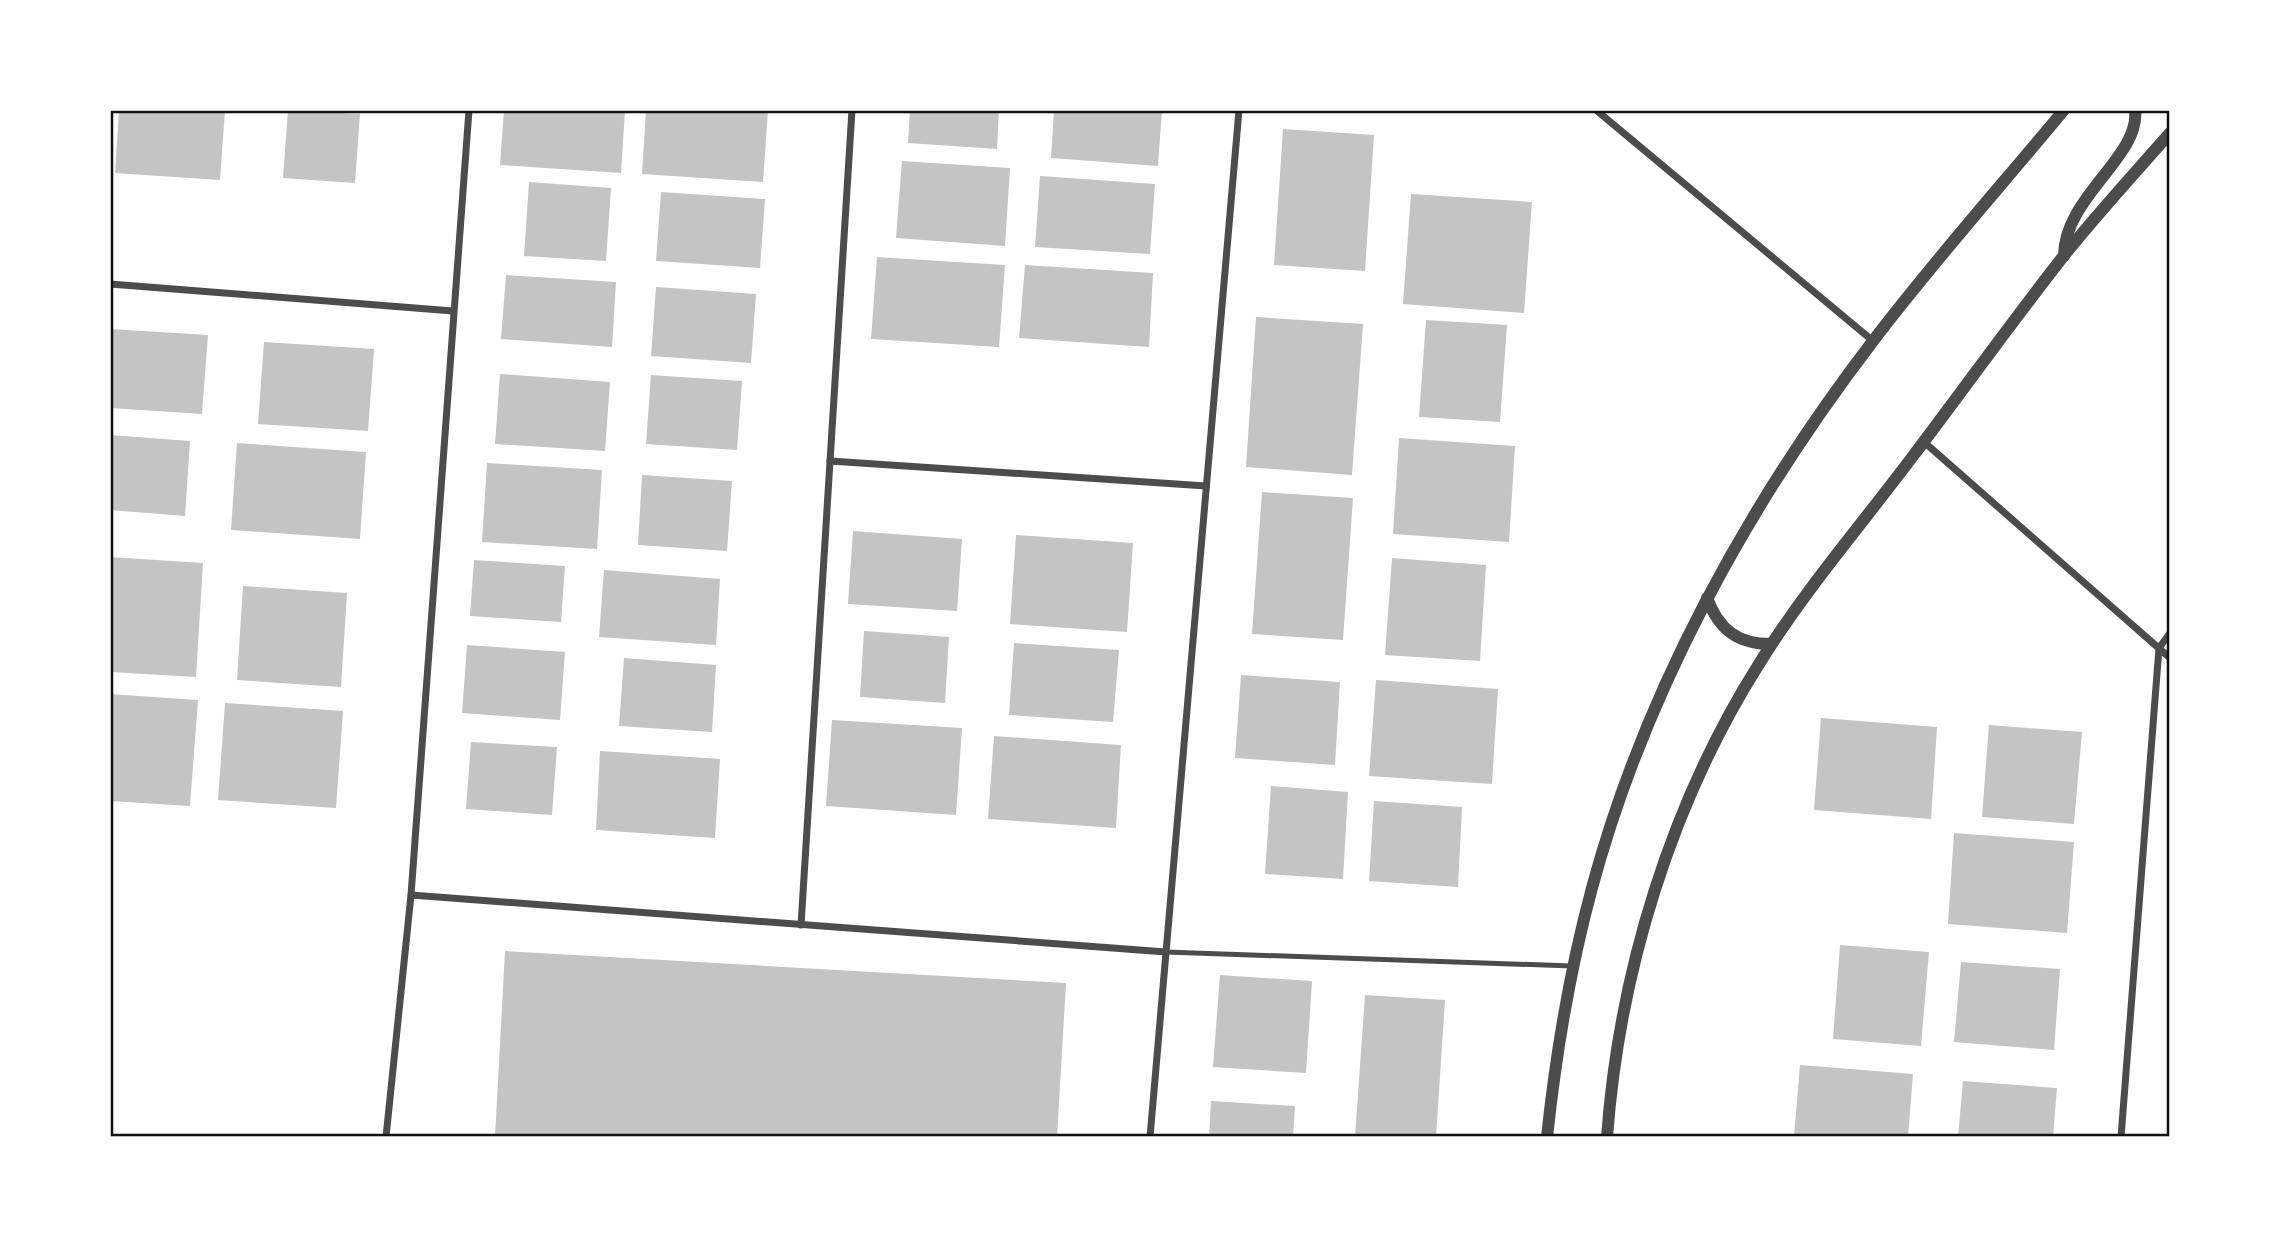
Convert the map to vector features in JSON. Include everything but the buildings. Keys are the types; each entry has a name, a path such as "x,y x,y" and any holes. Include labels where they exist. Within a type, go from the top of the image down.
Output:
{"street":[{"path":"386,1137 411,895 469,110"},
{"path":"801,925 852,110"},
{"path":"1150,1137 1239,110"},
{"path":"1596,110 1873,341"},
{"path":"1547,1137 1574,966 1592,889 1633,765 1707,598 1786,465 1873,341 2064,110"},
{"path":"2064,256 2071,220 2133,134 2134,110"},
{"path":"1607,1137 1623,1021 1664,867 1720,729 1771,644 2064,256 2170,133"},
{"path":"110,284 453,311"},
{"path":"1924,442 2170,658"},
{"path":"830,461 1206,486"},
{"path":"1707,598 1718,622 1738,639 1771,644"},
{"path":"2120,1137 2159,648 2170,633"},
{"path":"411,895 1166,952"}],"lane":[{"path":"1166,952 1574,966"}]}
